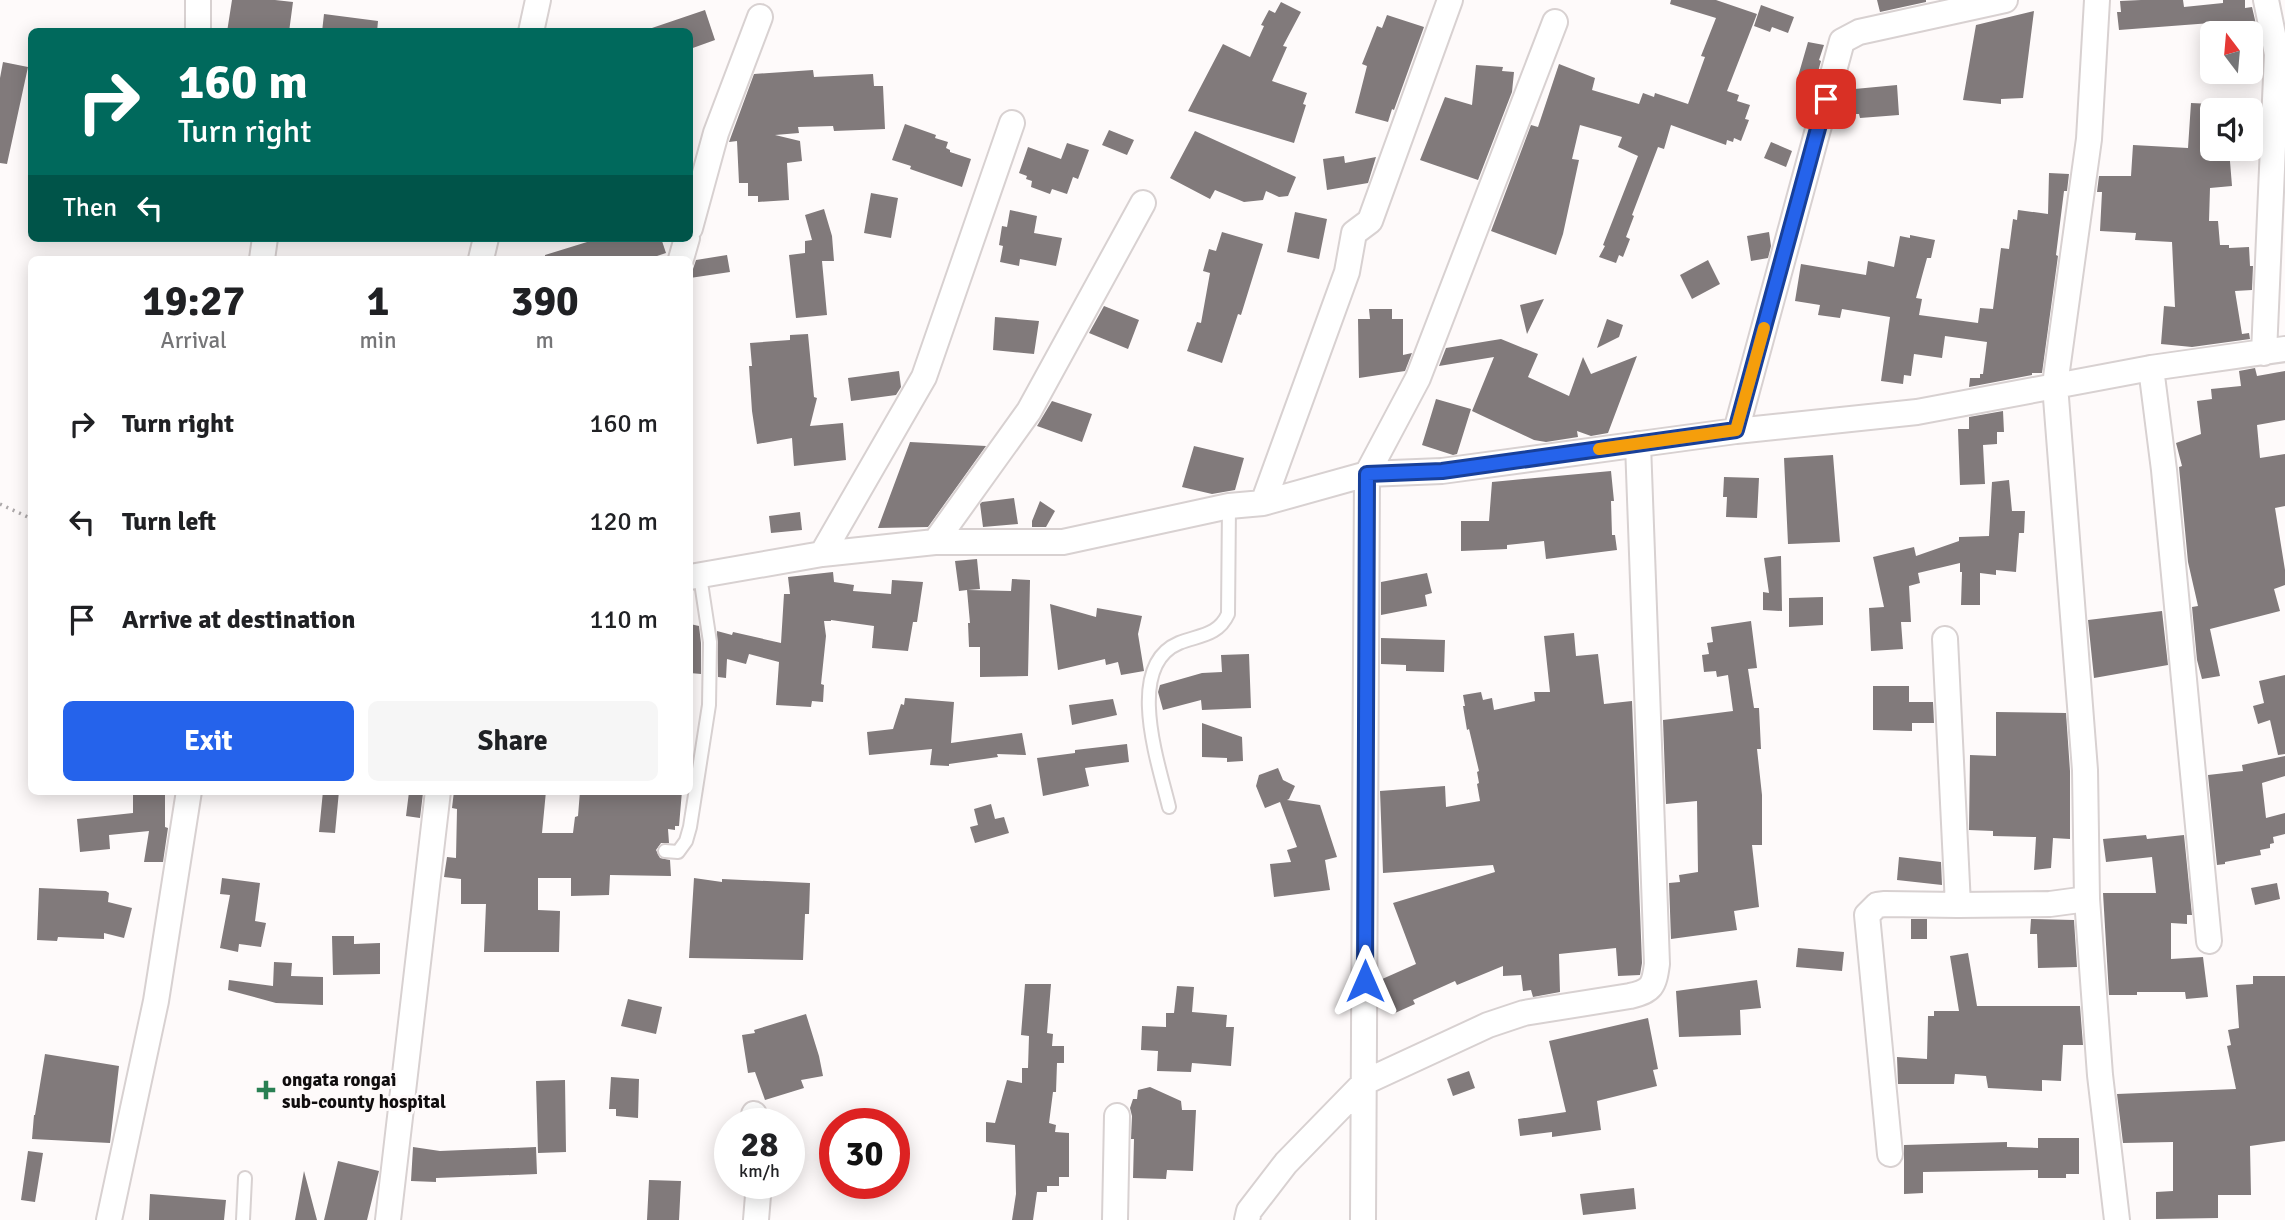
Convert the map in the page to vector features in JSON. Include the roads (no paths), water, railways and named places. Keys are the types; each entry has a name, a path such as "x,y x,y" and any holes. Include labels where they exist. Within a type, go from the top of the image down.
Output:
{"street":[{"path":"532,28 538,0"},
{"path":"1263,503 1346,272 1354,233 1370,221 1450,0"},
{"path":"1736,430 1842,41 1859,32 2005,0"},
{"path":"2097,0 2089,139 2055,385 2085,770 2087,899 2100,1075 2117,1220"},
{"path":"695,577 822,554 935,542 1063,542 1229,506 1263,503 1367,474 1442,471 1736,430 1917,412 2151,368 2275,351 2277,54 2266,0"},
{"path":"693,217 716,133 760,17"},
{"path":"1363,1220 1367,474 1418,378 1555,22"},
{"path":"822,554 924,377 1012,123"},
{"path":"935,542 1029,411 1143,203"},
{"path":"2151,368 2164,470 2209,941"},
{"path":"1247,1220 1249,1211 1286,1163 1365,1083 1488,1025 1524,1013 1646,992 1655,982 1657,964 1639,444"},
{"path":"1945,639 1958,905"},
{"path":"109,1220 156,1001 188,795"},
{"path":"388,1220 438,795"},
{"path":"1890,1154 1867,915 1877,905 1885,904 2050,904 2087,899"},
{"path":"1115,1220 1118,1116"},
{"path":"757,1220 758,1199"}],"lane":[{"path":"1169,807 1149,728 1150,692 1156,663 1173,646 1215,631 1224,624 1228,614 1229,506"},
{"path":"665,851 678,852 686,841 709,705 710,642 695,577"},
{"path":"243,1220 245,1178"}],"place":[{"name":"ongata rongai sub-county hospital","path":"266,1090"}]}
